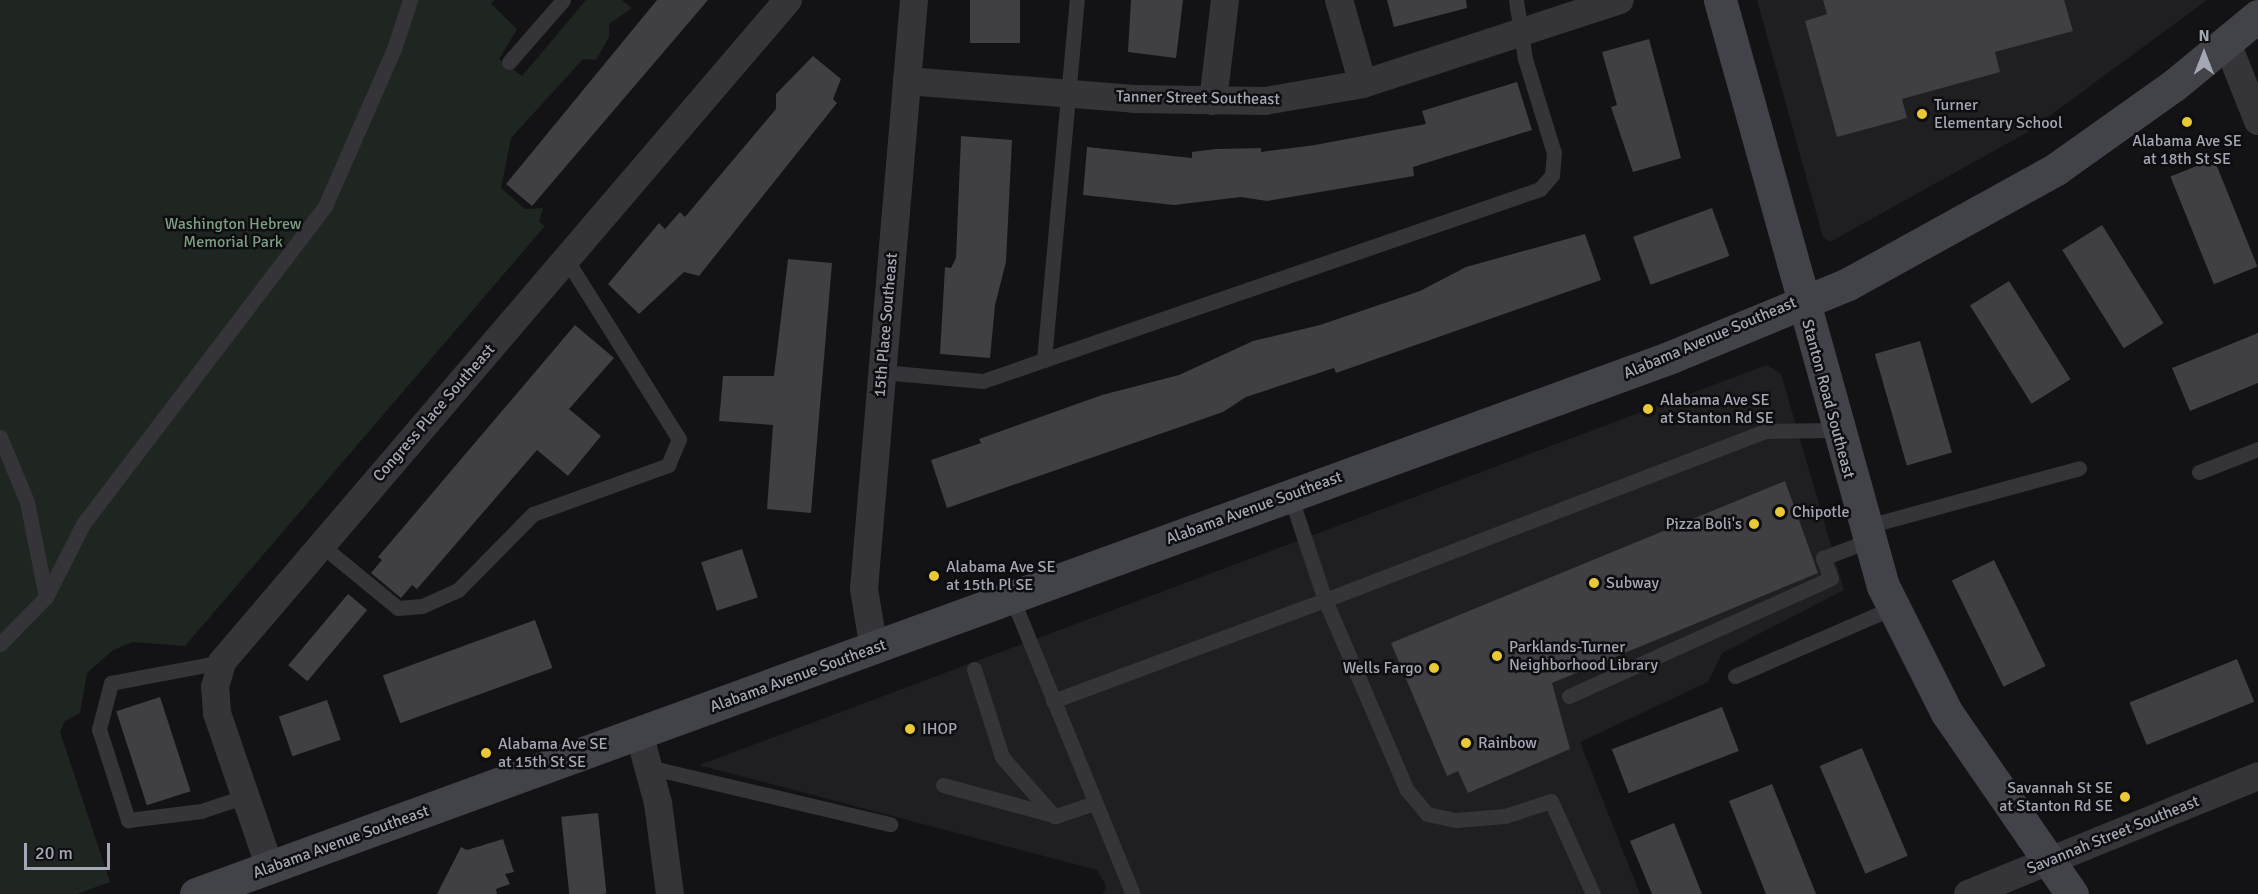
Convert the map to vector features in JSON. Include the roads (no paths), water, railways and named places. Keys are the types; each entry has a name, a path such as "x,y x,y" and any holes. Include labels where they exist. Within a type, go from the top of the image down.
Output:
{"main road":[{"name":"Stanton Road Southeast","path":"1720,0 1836,430 1866,534 1892,608 1947,714 2072,894"},
{"name":"Alabama Avenue Southeast","path":"196,894 257,879 639,734 1671,357 1802,300 1857,280 1995,207 2115,129 2227,44 2258,16"}],"street":[{"name":"Congress Place Southeast","path":"257,879 246,796 215,700 222,662 788,0"},
{"name":"15th Place Southeast","path":"874,649 864,589 914,0"},
{"path":"1213,101 1225,0"},
{"path":"1340,0 1363,84"},
{"name":"Tanner Street Southeast","path":"907,81 1069,93 1213,101 1265,101 1363,84 1620,0"},
{"path":"2227,44 2258,121"},
{"path":"639,734 648,767 670,894"},
{"name":"Savannah Street Southeast","path":"1968,894 2258,776"}],"lane":[{"path":"0,644 46,597 97,505 325,206 394,49 410,0"},
{"path":"509,62 563,0"},
{"path":"1044,360 1077,0"},
{"path":"882,372 983,381 1540,189 1552,175 1554,153 1521,32 1516,0"},
{"path":"321,545 398,608 422,606 458,590 533,514 668,465 679,439 566,259"},
{"path":"1053,701 1325,600 1765,431 1836,430"},
{"path":"0,437 27,502 46,597"},
{"path":"2199,472 2258,449"},
{"path":"1569,696 1831,578 1823,558 1866,534 2079,468"},
{"path":"1290,495 1325,600 1407,790 1427,814 1456,820 1505,816 1551,801 1593,894"},
{"path":"1012,598 1133,894"},
{"path":"1735,676 1892,608"},
{"path":"222,662 111,683 99,729 128,820 201,812 246,796"},
{"path":"974,669 1002,757 1054,816"},
{"path":"648,767 890,824"},
{"path":"943,785 1054,816 1094,803"}],"place":[{"name":"Turner Elementary School","path":"1922,114"},
{"name":"Alabama Ave SE at 18th St SE","path":"2187,122"},
{"name":"Alabama Ave SE at Stanton Rd SE","path":"1648,409"},
{"name":"Chipotle","path":"1780,512"},
{"name":"Pizza Boli's","path":"1754,524"},
{"name":"Alabama Ave SE at 15th Pl SE","path":"934,576"},
{"name":"Subway","path":"1594,583"},
{"name":"Parklands-Turner Neighborhood Library","path":"1497,656"},
{"name":"Wells Fargo","path":"1434,668"},
{"name":"IHOP","path":"910,729"},
{"name":"Rainbow","path":"1466,743"},
{"name":"Alabama Ave SE at 15th St SE","path":"486,753"},
{"name":"Savannah St SE at Stanton Rd SE","path":"2125,797"}],"park label":[{"name":"Washington Hebrew Memorial Park","path":"233,233"}]}
